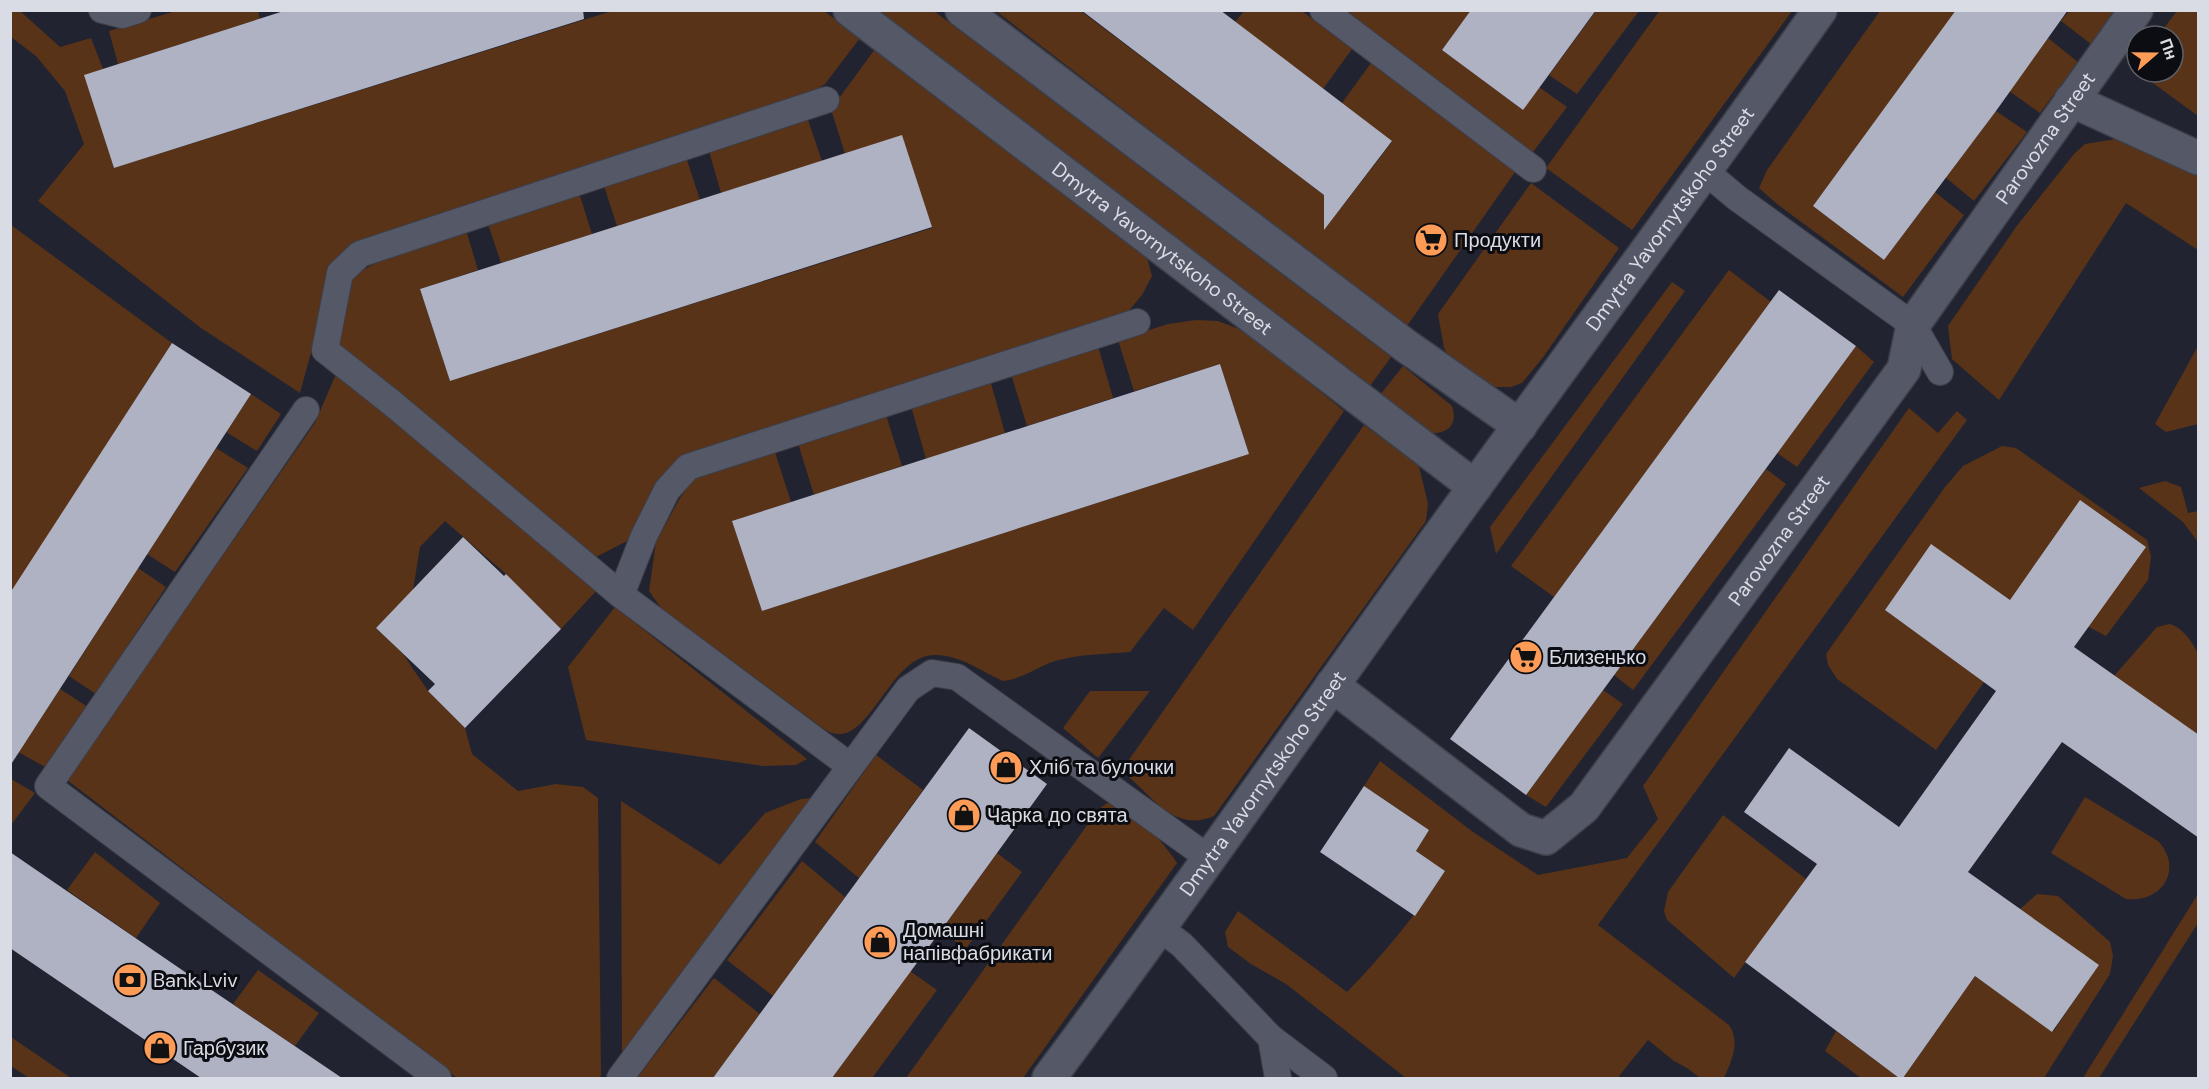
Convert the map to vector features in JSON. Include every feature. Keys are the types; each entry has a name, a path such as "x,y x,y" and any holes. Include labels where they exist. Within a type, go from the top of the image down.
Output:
{"street":[{"name":"Dmytra Yavornytskoho Street","path":"850,10 1474,487"},
{"path":"962,10 1406,346 1520,426"},
{"name":"Dmytra Yavornytskoho Street","path":"1049,1078 1161,929 1332,685 1474,487 1706,172 1820,10"},
{"name":"Parovozna Street","path":"1332,685 1521,830 1546,838 1584,807 1904,369 1914,325 2136,10"},
{"path":"2071,100 2199,158"}],"lane":[{"path":"102,10 122,15 138,10"},
{"path":"1323,10 1533,169"},
{"path":"826,100 360,254 340,273 325,350 392,403 621,595 850,766"},
{"path":"1706,172 1737,198 1914,325 1940,372"},
{"path":"621,595 644,536 667,490 688,467 1137,322"},
{"path":"306,410 48,786 438,1078"},
{"path":"620,1078 908,689 932,673 957,677 1210,859"},
{"path":"1161,929 1182,945 1271,1038 1324,1078"},
{"path":"1271,1038 1278,1078"}],"shaded area":[{"path":"1660,10 1792,11 1632,230 1546,168"},
{"path":"10,11 20,11 60,47 91,38 103,69 85,75 114,168 612,11 824,11 860,38 825,84 807,95 376,235 355,247 329,270 316,334 300,393 201,328 38,201 84,144 65,91 36,56 11,37"},
{"path":"176,11 258,11 260,19 118,64 109,31"},
{"path":"879,11 934,11 1391,357 1370,386"},
{"path":"996,11 1081,11 1341,208 1392,142 1342,103 1371,63 1515,172 1407,326"},
{"path":"1244,11 1302,11 1352,49 1323,89 1235,22"},
{"path":"1338,11 1471,11 1442,50 1523,110 1539,87 1567,107 1530,156"},
{"path":"1596,11 1639,11 1577,94 1549,75"},
{"path":"1880,11 1956,11 1813,206 1884,260 1935,192 1964,215 1903,297 1777,204 1759,188 1767,170"},
{"path":"2069,11 2116,11 2091,44 2061,21"},
{"path":"2177,11 2198,11 2198,116 2154,84 2185,84 2185,24 2167,24"},
{"path":"2048,38 2078,62 2040,113 2009,91"},
{"path":"875,49 1147,258 1152,276 1142,295 1127,313 683,457 673,464 650,499 631,539 592,559 340,346 345,298 350,283 357,275 385,259 466,230 478,270 420,289 450,381 932,228 902,136 845,154 831,109"},
{"path":"1996,111 2027,132 1974,201 1945,177"},
{"path":"808,120 822,161 721,193 709,151"},
{"path":"2122,138 2198,169 2198,250 2126,203 1999,400 1952,359 1948,326 2016,227 2074,154 2085,144"},
{"path":"687,160 700,200 617,226 604,186"},
{"path":"1531,183 1619,248 1544,356 1522,383 1511,387 1487,387 1451,361 1444,348 1438,314"},
{"path":"579,193 592,234 501,263 488,224"},
{"path":"11,225 172,343 11,593"},
{"path":"1729,270 1771,302 1554,597 1511,566"},
{"path":"1672,282 1685,291 1496,554 1490,527"},
{"path":"1196,320 1218,321 1247,332 1344,411 1193,630 1164,608 1130,652 1055,661 1017,678 1003,681 953,658 935,655 918,659 904,670 866,718 853,730 839,734 824,729 661,608 649,591 656,542 693,479 775,452 791,502 733,521 762,611 1249,454 1220,364 1134,391 1118,340 1168,324"},
{"path":"1098,346 1113,398 1027,426 1011,374"},
{"path":"1856,346 1874,362 1797,467 1777,453"},
{"path":"2198,346 2198,424 2166,432 2155,424"},
{"path":"1403,366 1452,406 1453,422 1443,432 1431,433 1380,395"},
{"path":"336,374 597,590 561,629 506,574 445,521 420,547 413,590 376,628 403,654 428,691 465,728 472,754 518,791 556,784 583,787 598,798 601,1076 598,1078 457,1078 67,780 315,423"},
{"path":"990,380 1005,433 926,459 911,406"},
{"path":"251,394 281,414 257,451 226,432"},
{"path":"1909,408 1938,433 1957,411 1967,420 1598,925 1729,1025 1733,1032 1735,1045 1724,1078 1700,1078 1648,1040 1619,1076 1622,1078 1406,1078 1286,984 1251,964 1228,947 1225,932 1238,911 1347,992 1399,934 1445,871 1416,851 1429,830 1364,786 1380,761 1473,832 1538,875 1627,858 1658,819 1643,786"},
{"path":"886,415 902,466 814,495 798,443"},
{"path":"1364,425 1419,466 1428,504 1426,521 1214,816 1201,820 1178,817 1158,804 1130,778 1126,771 1126,764"},
{"path":"2002,446 2016,448 2147,540 2151,557 2148,580 2106,636 2089,627 2010,600 1931,545 1885,610 1984,682 1936,750 1837,679 1828,665 1826,654 1945,487 1963,466"},
{"path":"216,448 248,468 175,572 147,554"},
{"path":"1766,469 1786,484 1633,690 1614,675"},
{"path":"2165,481 2181,487 2188,513 2198,511 2198,542 2183,522 2139,488"},
{"path":"138,568 166,587 96,694 69,676"},
{"path":"615,607 807,759 796,765 763,766 586,740 568,667"},
{"path":"2169,624 2186,635 2198,654 2200,681 2198,735 2114,676 2157,627"},
{"path":"60,689 88,707 47,768 11,748 10,714 34,729"},
{"path":"1603,690 1623,704 1546,807 1526,795"},
{"path":"1090,691 1150,691 1098,758 1063,728"},
{"path":"876,755 923,790 859,878 815,842"},
{"path":"11,779 35,793 11,825"},
{"path":"2085,797 2158,841 2166,852 2169,862 2169,873 2159,890 2139,899 2126,899 2051,853"},
{"path":"812,798 622,1053 621,801 720,865 765,813 801,799"},
{"path":"1107,803 1127,810 1137,818 1164,845 1177,863 1023,1078 906,1078 1098,810"},
{"path":"1723,815 1806,879 1734,978 1667,920 1664,911 1668,892"},
{"path":"95,852 160,903 136,938 67,890"},
{"path":"997,853 1022,872 965,950 942,929"},
{"path":"802,861 845,897 773,996 727,960"},
{"path":"2037,894 2058,896 2110,942 2113,956 2110,974 2044,1078 1903,1078 1975,976 2053,1032 2098,965 2020,909"},
{"path":"2198,894 2198,923 2099,1078 2083,1078"},
{"path":"258,970 319,1013 295,1046 233,1004"},
{"path":"910,971 937,990 872,1078 832,1078"},
{"path":"714,978 760,1014 713,1078 637,1078"},
{"path":"1836,1031 1899,1078 1861,1078 1825,1051"},
{"path":"10,1037 71,1078 29,1078 11,1066"}],"building":[{"path":"287,10 583,10 584,19 114,168 84,75"},
{"path":"1081,10 1220,10 1392,141 1324,230 1324,195"},
{"path":"1471,10 1596,10 1523,110 1442,50"},
{"path":"1956,10 2068,10 1996,111 1884,260 1813,206"},
{"path":"902,135 932,227 450,381 420,289"},
{"path":"1779,290 1856,346 1526,795 1450,739"},
{"path":"172,343 251,394 10,766 10,593"},
{"path":"1220,364 1249,454 762,611 732,521"},
{"path":"2080,500 2146,547 2074,647 2199,735 2199,838 2062,742 1968,872 2099,965 2052,1032 1975,976 1903,1078 1899,1078 1745,962 1817,864 1744,812 1789,748 1899,827 1996,691 1885,610 1931,544 2010,600"},
{"path":"463,537 504,576 506,574 561,629 465,728 428,691 435,684 376,628"},
{"path":"969,728 1047,784 942,929 832,1078 713,1078"},
{"path":"1364,786 1429,830 1416,851 1445,871 1415,916 1320,852"},
{"path":"10,852 342,1078 201,1078 10,948"}],"place":[{"name":"Продукти","path":"1431,240"},
{"name":"Близенько","path":"1526,657"},
{"name":"Хліб та булочки","path":"1006,767"},
{"name":"Чарка до свята","path":"964,815"},
{"name":"Домашні напівфабрикати","path":"880,942"},
{"name":"Bank Lviv","path":"130,980"},
{"name":"Гарбузик","path":"160,1048"}]}
